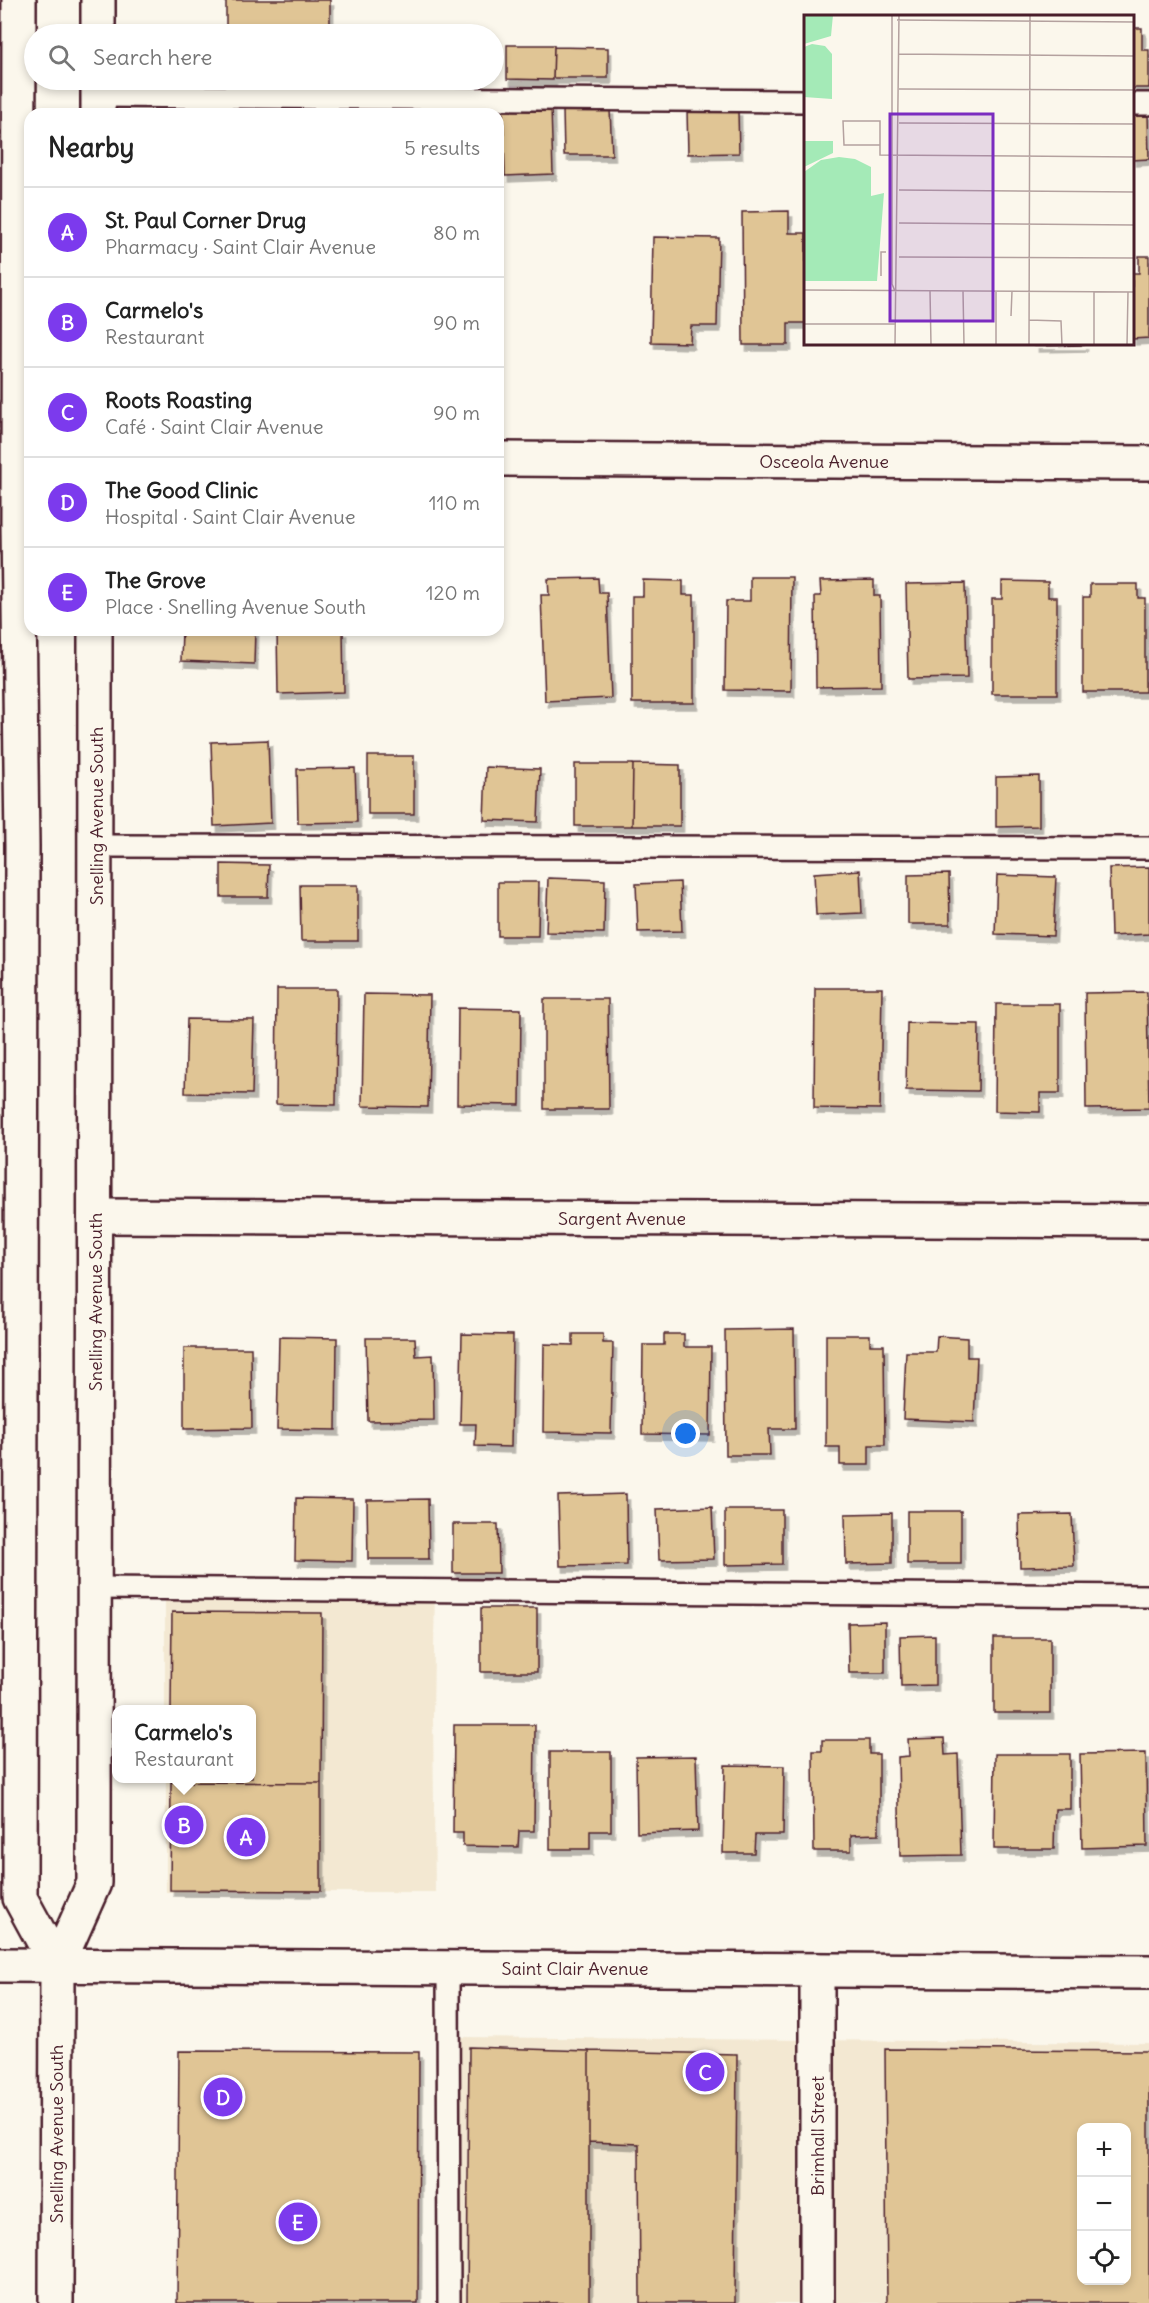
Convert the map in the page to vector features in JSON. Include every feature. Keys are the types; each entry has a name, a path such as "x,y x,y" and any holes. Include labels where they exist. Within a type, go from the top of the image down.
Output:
{"main road":[{"name":"Snelling Avenue South","path":"19,0 16,456 22,846 20,1898 57,1966"},
{"path":"98,0 98,24"},
{"name":"Osceola Avenue","path":"504,459 1149,463"},
{"name":"Snelling Avenue South","path":"56,2303 57,1966 94,1883 97,846 95,636"},
{"name":"Sargent Avenue","path":"95,1216 1149,1221"},
{"name":"Saint Clair Avenue","path":"0,1965 1149,1972"},
{"name":"Brimhall Street","path":"817,1970 817,2303"}],"lane":[{"path":"98,96 804,101"},
{"path":"97,846 1149,848"},
{"path":"94,1588 1149,1596"},
{"path":"448,1967 449,2303"}],"shaded area":[{"path":"165,1582 435,1582 433,1718 435,1892 166,1892 166,1783 256,1783 256,1705 165,1705"},
{"path":"457,2037 1149,2043 1149,2303 458,2303"}],"building":[{"path":"226,0 330,0 330,24 226,24"},
{"path":"1134,28 1142,28 1142,50 1149,50 1149,88 1134,88"},
{"path":"507,45 554,45 553,80 507,79"},
{"path":"554,47 608,48 608,78 553,78"},
{"path":"551,107 553,174 505,176 504,109"},
{"path":"610,109 612,155 564,155 563,110"},
{"path":"687,110 738,110 739,153 688,154"},
{"path":"1134,113 1148,113 1149,159 1134,160"},
{"path":"789,211 789,233 804,233 804,323 788,323 788,345 743,345 742,212"},
{"path":"653,237 719,238 717,326 691,326 690,343 651,342"},
{"path":"1139,256 1149,256 1149,338 1134,339 1134,273 1139,273"},
{"path":"1035,345 1084,345 1035,346"},
{"path":"750,577 792,577 791,691 725,690 726,601 750,601"},
{"path":"598,578 599,593 607,593 611,698 545,701 541,595 549,595 548,579"},
{"path":"643,580 683,581 683,595 694,595 694,703 632,703 632,596 643,596"},
{"path":"874,580 874,596 880,596 881,686 816,687 815,596 821,596 820,581"},
{"path":"1002,581 1048,582 1048,597 1057,597 1057,694 992,694 992,599 1002,599"},
{"path":"965,583 967,678 908,679 906,584"},
{"path":"1090,584 1138,584 1138,598 1145,598 1145,692 1083,692 1083,597 1090,597"},
{"path":"182,636 255,636 254,664 181,661"},
{"path":"277,636 343,636 344,692 278,694"},
{"path":"268,740 271,823 214,826 211,742"},
{"path":"368,756 414,756 414,814 368,814"},
{"path":"575,764 633,764 632,826 575,826"},
{"path":"633,764 680,765 680,826 632,826"},
{"path":"486,767 540,769 538,822 484,820"},
{"path":"355,768 357,822 298,823 297,769"},
{"path":"1039,776 1039,826 996,827 996,777"},
{"path":"221,864 269,865 268,897 221,897"},
{"path":"1149,867 1149,934 1111,936 1109,868"},
{"path":"860,870 862,913 816,915 814,873"},
{"path":"949,874 950,924 908,924 908,875"},
{"path":"997,875 1056,877 1053,936 995,934"},
{"path":"548,878 605,880 604,933 546,932"},
{"path":"498,882 539,882 538,936 498,936"},
{"path":"680,882 682,931 638,932 636,884"},
{"path":"300,885 358,885 358,941 301,941"},
{"path":"815,988 882,988 880,1109 814,1108"},
{"path":"277,989 337,989 336,1105 276,1104"},
{"path":"1147,992 1149,1108 1086,1109 1085,993"},
{"path":"364,994 430,995 428,1107 362,1106"},
{"path":"544,999 608,999 609,1109 544,1109"},
{"path":"996,1004 1060,1004 1060,1093 1040,1093 1040,1112 995,1111"},
{"path":"458,1008 521,1009 520,1105 457,1104"},
{"path":"187,1019 254,1020 252,1094 185,1093"},
{"path":"907,1023 979,1024 978,1091 906,1090"},
{"path":"794,1329 795,1429 769,1429 770,1455 726,1455 725,1330"},
{"path":"462,1334 513,1335 511,1447 475,1446 476,1424 460,1424"},
{"path":"573,1334 603,1334 603,1343 613,1343 611,1433 543,1432 544,1344 573,1345"},
{"path":"664,1334 684,1334 684,1347 711,1347 710,1435 642,1434 643,1345 664,1345"},
{"path":"826,1335 870,1335 870,1345 884,1345 885,1445 869,1445 869,1465 840,1465 840,1447 826,1447"},
{"path":"937,1336 967,1338 967,1357 977,1357 974,1422 903,1419 906,1352 936,1352"},
{"path":"279,1337 337,1338 336,1430 277,1429"},
{"path":"366,1338 415,1338 416,1356 433,1355 434,1420 368,1421"},
{"path":"184,1348 251,1348 252,1428 184,1429"},
{"path":"626,1494 627,1565 560,1566 558,1496"},
{"path":"296,1498 353,1499 352,1561 295,1560"},
{"path":"428,1499 429,1559 368,1559 367,1500"},
{"path":"712,1507 714,1559 659,1560 657,1509"},
{"path":"725,1510 782,1510 782,1564 725,1565"},
{"path":"907,1511 961,1511 961,1564 907,1564"},
{"path":"892,1513 892,1563 846,1564 845,1514"},
{"path":"1072,1514 1074,1566 1020,1567 1019,1515"},
{"path":"453,1524 498,1524 499,1573 453,1573"},
{"path":"481,1608 537,1608 537,1672 481,1672"},
{"path":"172,1612 322,1613 321,1783 256,1783 256,1705 171,1705"},
{"path":"885,1622 885,1673 849,1673 848,1623"},
{"path":"935,1635 935,1685 901,1686 900,1636"},
{"path":"994,1638 1050,1638 1050,1713 994,1713"},
{"path":"454,1725 535,1725 534,1831 519,1831 518,1847 463,1846 463,1833 453,1833"},
{"path":"944,1738 945,1755 958,1754 961,1855 900,1856 898,1757 909,1756 908,1739"},
{"path":"822,1740 869,1740 869,1754 879,1754 879,1834 851,1835 851,1851 814,1851 813,1751 822,1751"},
{"path":"550,1752 611,1752 611,1831 590,1831 590,1849 550,1849"},
{"path":"1146,1753 1147,1846 1082,1848 1080,1754"},
{"path":"995,1754 1070,1754 1070,1809 1055,1809 1054,1849 994,1849"},
{"path":"696,1756 698,1831 637,1833 636,1757"},
{"path":"725,1765 784,1766 783,1835 755,1835 754,1853 723,1853"},
{"path":"171,1783 321,1783 321,1891 170,1890"},
{"path":"469,2047 589,2051 589,2303 467,2303"},
{"path":"885,2049 1149,2051 1149,2303 887,2303"},
{"path":"179,2051 419,2052 418,2303 177,2303"},
{"path":"589,2051 737,2054 735,2303 640,2303 639,2144 589,2142"}],"place":[{"name":"Carmelo's","path":"184,1825"},
{"name":"St. Paul Corner Drug","path":"246,1837"},
{"name":"Roots Roasting","path":"705,2072"},
{"name":"The Good Clinic","path":"223,2097"},
{"name":"The Grove","path":"298,2222"}]}
